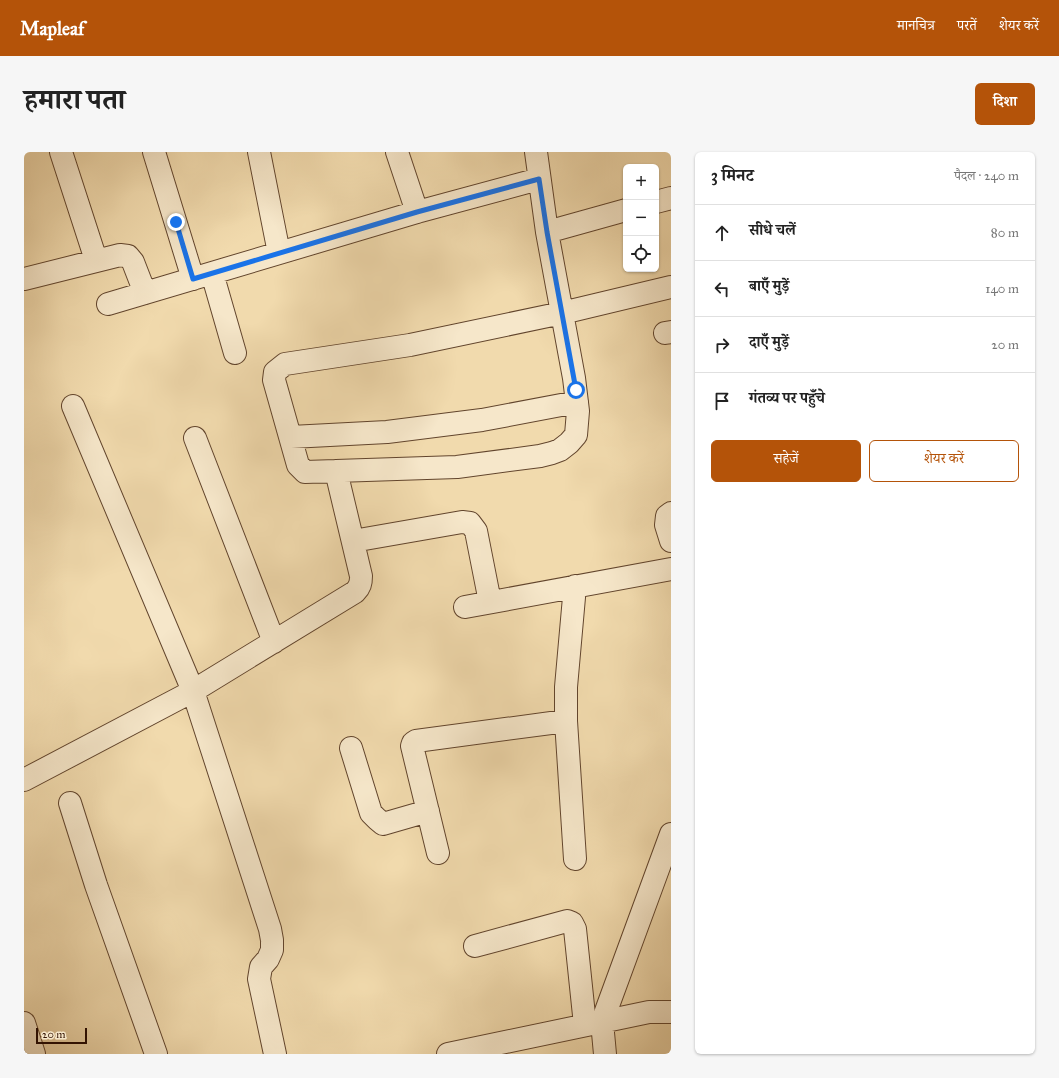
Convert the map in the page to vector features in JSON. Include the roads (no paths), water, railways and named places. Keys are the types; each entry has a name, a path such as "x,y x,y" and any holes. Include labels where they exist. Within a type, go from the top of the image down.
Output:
{"street":[{"path":"61,152 96,260"},
{"path":"154,152 235,353"},
{"path":"259,152 280,253"},
{"path":"397,152 417,212"},
{"path":"536,152 547,232 562,313 574,378 578,411 576,435 560,450 552,453 540,456 457,467 305,472 301,469 298,465 274,380 275,372 285,364 410,345 562,313 671,287"},
{"path":"108,304 417,212 539,179"},
{"path":"659,201 671,198"},
{"path":"547,232 623,211"},
{"path":"24,279 120,255 128,256 134,262 145,293"},
{"path":"291,437 387,432 482,420 577,402"},
{"path":"73,406 193,691 271,935 272,950 268,959 261,967 259,979 275,1054"},
{"path":"195,438 274,642"},
{"path":"24,780 193,691 355,592 361,583 361,576 336,471"},
{"path":"671,512 667,516 666,525 671,541"},
{"path":"353,541 462,522 470,524 476,531 490,602"},
{"path":"464,607 671,569"},
{"path":"575,586 566,687 566,721 575,859"},
{"path":"438,853 412,746 413,743 416,741 566,721"},
{"path":"351,748 372,813 377,819 384,824 428,811"},
{"path":"70,803 96,885 156,1054"},
{"path":"593,1024 671,834"},
{"path":"475,946 567,921 572,923 575,929 593,1024 605,1054"},
{"path":"459,1053 649,1012 671,1012"},
{"path":"24,1023 34,1054"}]}
